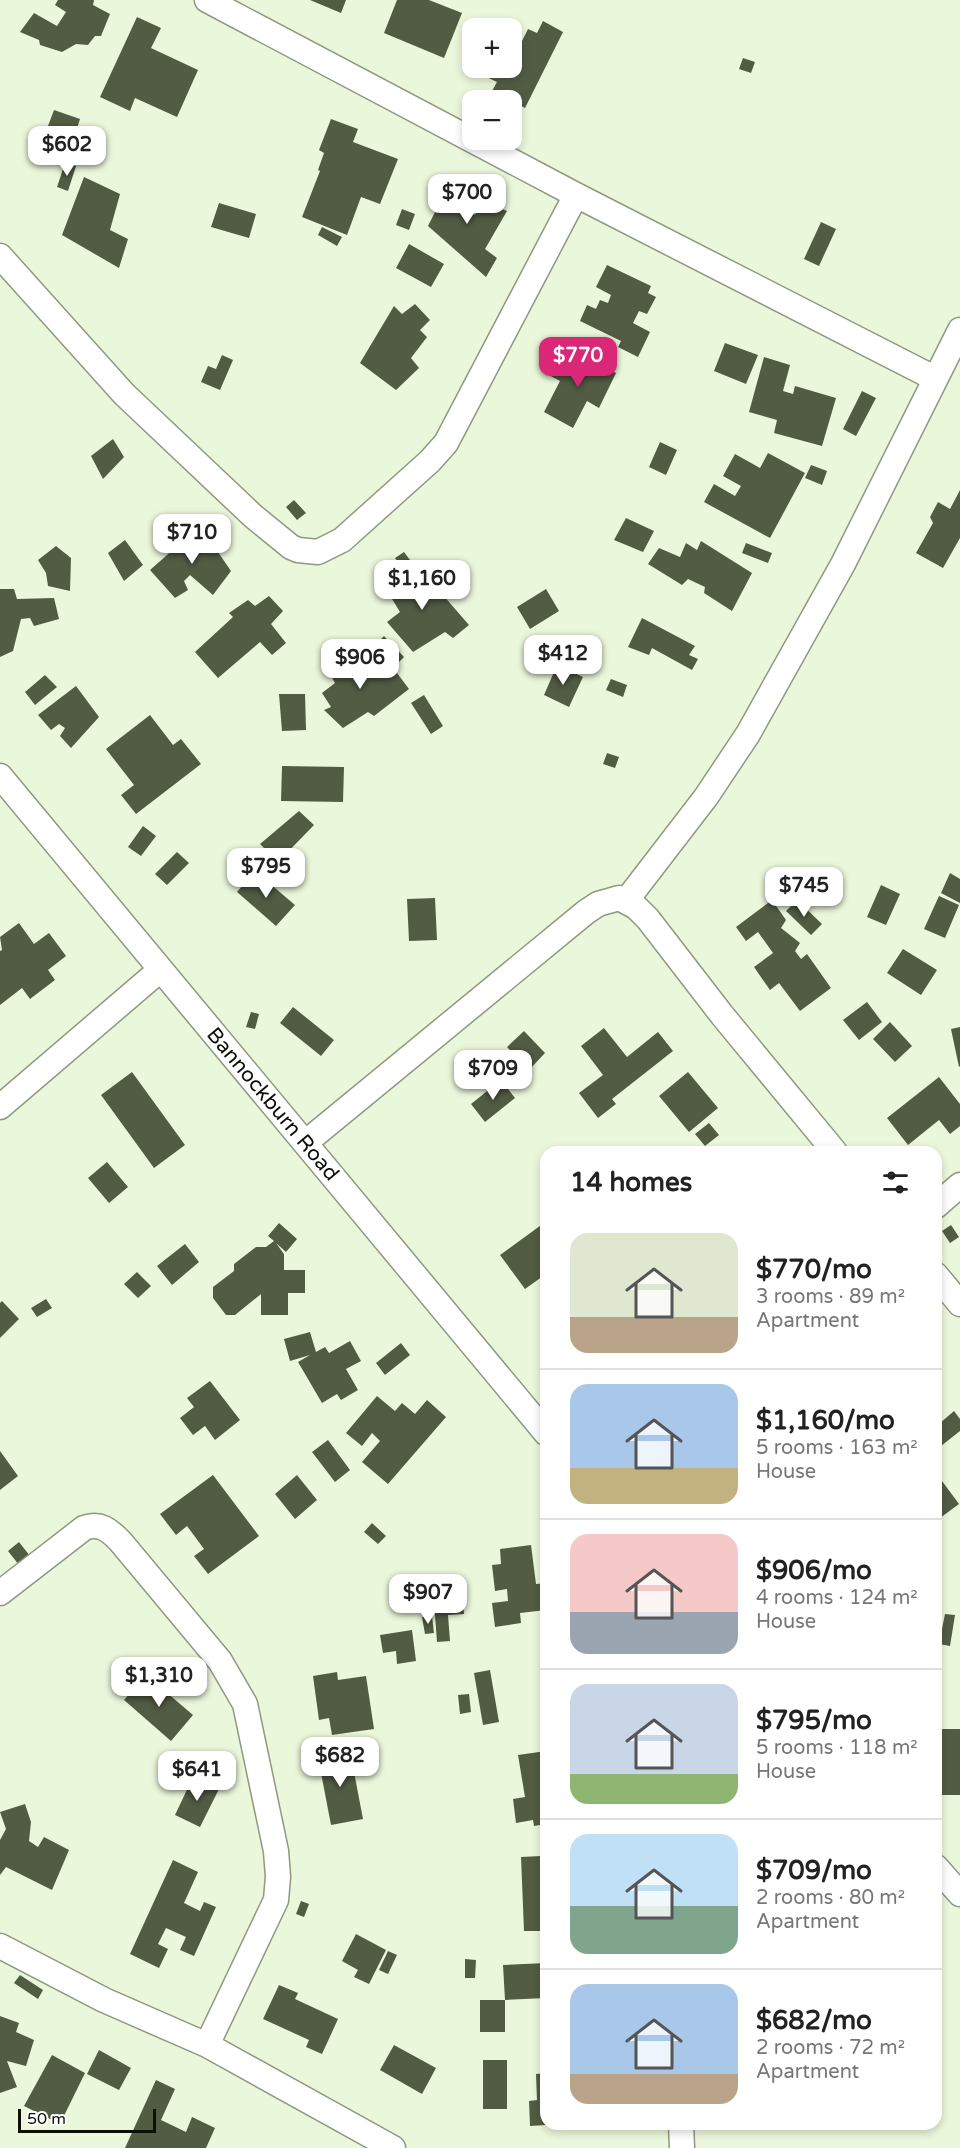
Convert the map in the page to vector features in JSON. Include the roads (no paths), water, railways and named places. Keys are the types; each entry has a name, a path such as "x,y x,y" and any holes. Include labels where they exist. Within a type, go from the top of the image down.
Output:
{"street":[{"path":"207,0 576,195 934,378"},
{"path":"0,256 124,394 244,508 291,548 312,552 327,549 342,540 430,461 446,443 576,195"},
{"path":"626,901 706,797 748,734 843,564 960,330"},
{"name":"Bannockburn Road","path":"0,776 540,1425"},
{"path":"305,1143 586,912 608,900 626,901 648,919 722,1015 830,1146"},
{"path":"0,1107 160,970"},
{"path":"942,1201 960,1185"},
{"path":"942,1282 960,1304"},
{"path":"0,1593 84,1528 105,1527 120,1541 219,1661 245,1704 276,1851 278,1886 276,1900 207,2045"},
{"path":"942,1874 960,1894"},
{"path":"0,1947 125,2010 207,2045 393,2148"},
{"path":"681,2130 682,2148"}]}
